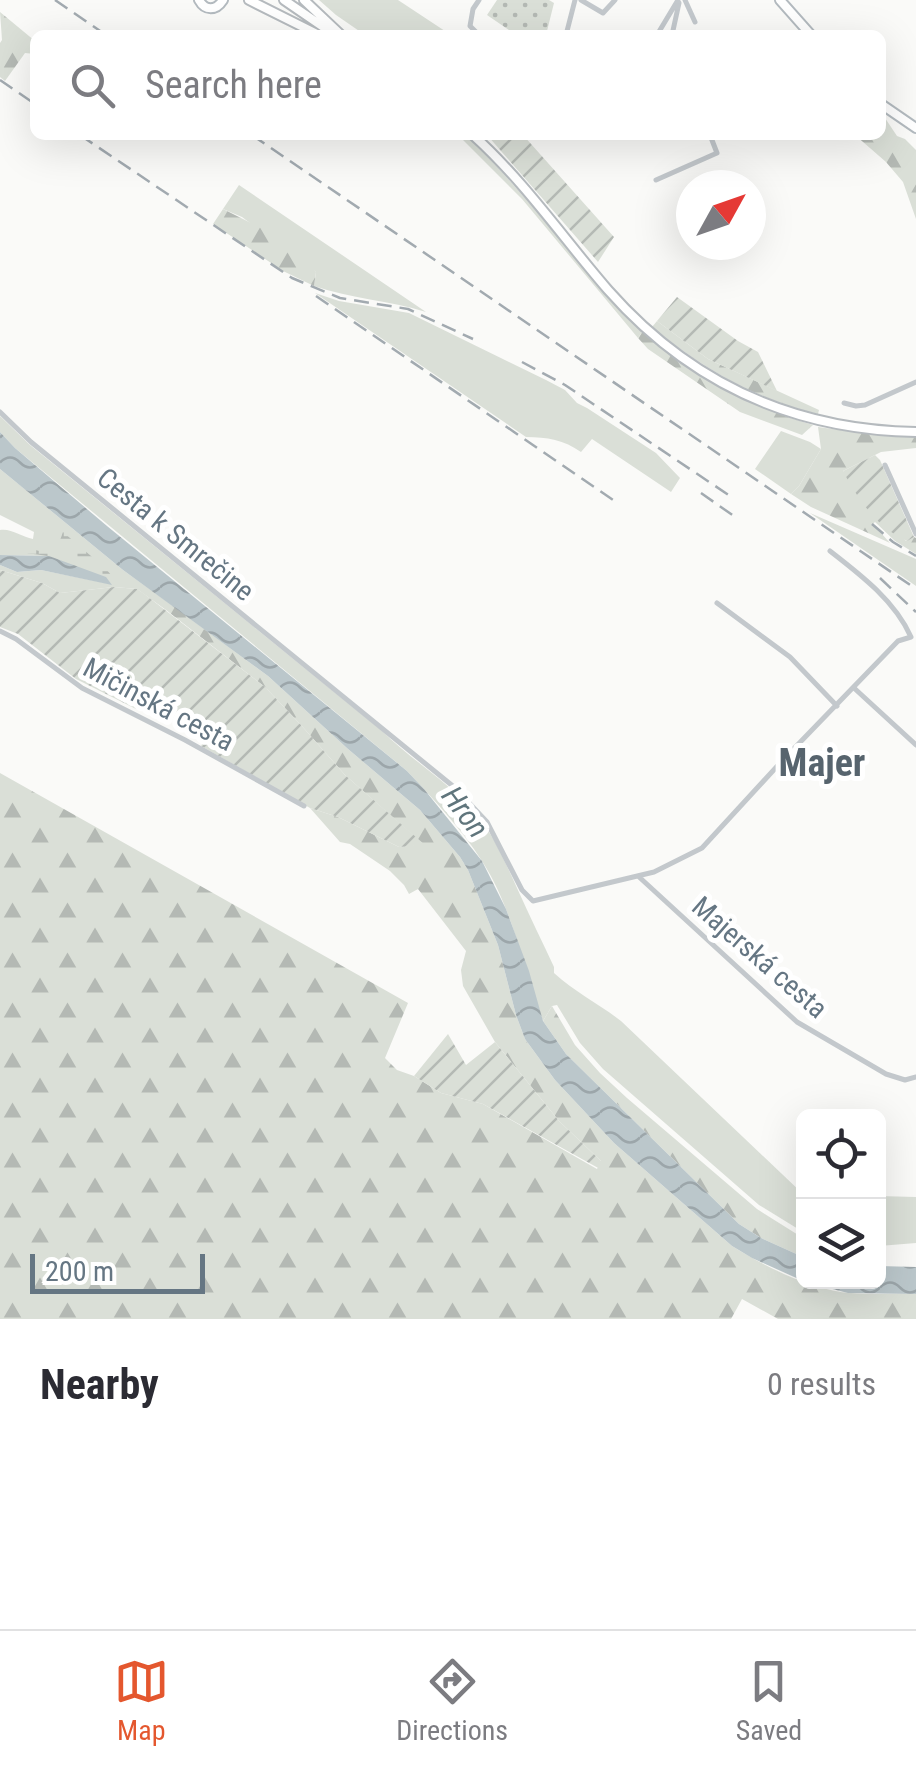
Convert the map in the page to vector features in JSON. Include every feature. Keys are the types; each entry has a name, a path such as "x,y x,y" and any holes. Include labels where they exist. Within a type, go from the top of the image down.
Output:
{"main road":[{"path":"198,0 211,8 223,0"},
{"path":"249,0 309,30"},
{"path":"284,0 330,30"},
{"path":"304,0 333,30"},
{"path":"780,0 807,30"},
{"path":"886,107 916,128"},
{"path":"478,140 615,297 688,363 764,404 804,418 867,430 916,432"}],"street":[{"path":"474,30 470,26 479,0"},
{"path":"568,30 578,0 603,13 614,0"},
{"path":"681,0 694,22"},
{"path":"660,30 681,0"},
{"path":"673,30 681,0"},
{"path":"656,180 717,153 712,140"},
{"path":"844,403 865,405 916,382"},
{"name":"Cesta k Smrečine","path":"0,412 31,442 330,685"},
{"path":"885,465 916,534"},
{"name":"Majerská cesta","path":"330,685 475,808 492,830 529,899 538,901 659,871 706,844 898,642 914,638 887,602 830,551"},
{"path":"717,602 777,646 837,706"},
{"name":"Mičinská cesta","path":"0,631 82,688 304,806"},
{"path":"854,688 916,745"},
{"name":"Majerská cesta","path":"638,876 797,1022 886,1074 904,1080 916,1077"}],"green space":[{"path":"319,0 398,0 443,30 358,30"},
{"path":"497,0 554,3 547,30 509,30 487,15"},
{"path":"0,12 30,37 30,54 25,53 5,81 0,77"},
{"path":"886,120 897,136 916,150 916,219 903,182 861,140 886,140"},
{"path":"463,140 471,140 512,183 642,332 638,338 522,199"},
{"path":"491,140 527,140 614,237 598,262"},
{"path":"239,185 426,312 314,286 316,272 242,217 223,209"},
{"path":"223,209 283,239 316,272 314,286 283,271 213,224"},
{"path":"315,293 409,313 546,380 656,453 680,478 671,492 592,439 581,452 555,440 526,437"},
{"path":"677,297 758,352 777,391 708,359 657,321"},
{"path":"657,321 708,359 819,410 818,414 772,400 730,380 652,327"},
{"path":"642,332 722,388 813,425 802,435 740,412 648,349 638,338"},
{"path":"0,416 30,445 464,801 499,849 554,973 621,1021 796,1187 796,1228 759,1205 603,1069 580,1043 557,1005 552,1006 543,1021 493,879 465,837 407,771 0,432"},
{"path":"818,427 916,437 916,448 881,452 843,471 906,541 916,538 916,554 875,522 890,543 791,494 821,449"},
{"path":"781,431 821,449 791,494 755,469"},
{"path":"875,455 914,537 907,541 869,511 843,471"},
{"path":"0,469 166,601 166,610 137,589 114,587 60,593 0,570 0,565 17,572 41,570 110,584 49,556 0,555 0,530 33,539 34,532 0,515"},
{"path":"810,513 916,559 916,586"},
{"path":"63,532 120,585 70,562 19,553 24,547 43,552 59,543"},
{"path":"0,570 60,593 114,587 137,589 265,687 345,775 425,845 399,847 310,808 201,746 206,738 153,705 136,709 76,679 18,634 0,627"},
{"path":"166,601 268,676 420,810 460,857 498,945 525,1039 555,1080 614,1143 732,1246 796,1279 796,1289 916,1294 916,1319 778,1319 742,1299 731,1319 0,1319 0,773 408,1003 385,1058 397,1070 441,1093 483,1104 597,1169 601,1161 559,1121 495,1042 463,986 461,970 466,951 418,889 409,894 390,871 350,844 340,842 310,808 399,847 423,844 345,775 265,687 166,610"},
{"path":"552,1006 575,1045 600,1073 757,1209 796,1234 796,1254 739,1224 566,1054 543,1021"},
{"path":"448,1034 466,1065 495,1042 559,1121 601,1161 600,1169 483,1104 441,1093 414,1076"},
{"path":"886,1196 916,1197 916,1243 886,1245"}],"water":[{"path":"0,432 107,526 407,771 482,861 506,909 543,1021 566,1054 739,1224 796,1254 796,1278 732,1246 614,1143 555,1080 525,1039 498,945 468,870 420,810 268,676 123,570 0,469"},
{"path":"0,555 49,556 106,577 112,585 41,570 17,572 0,565"},
{"path":"886,1266 916,1267 916,1294 848,1293 832,1289 886,1289"}],"railway":[{"path":"55,0 99,30"},
{"path":"0,80 30,101"},
{"path":"87,140 292,278 340,298 408,309 473,339"},
{"path":"259,140 916,589"},
{"path":"316,296 616,502"},
{"path":"522,362 565,385 730,496"},
{"path":"701,493 738,519"},
{"path":"872,524 916,556"},
{"path":"880,578 916,612"}],"district":[{"name":"Majer","path":"822,763"}],"water label":[{"name":"Hron","path":"465,812"}]}
